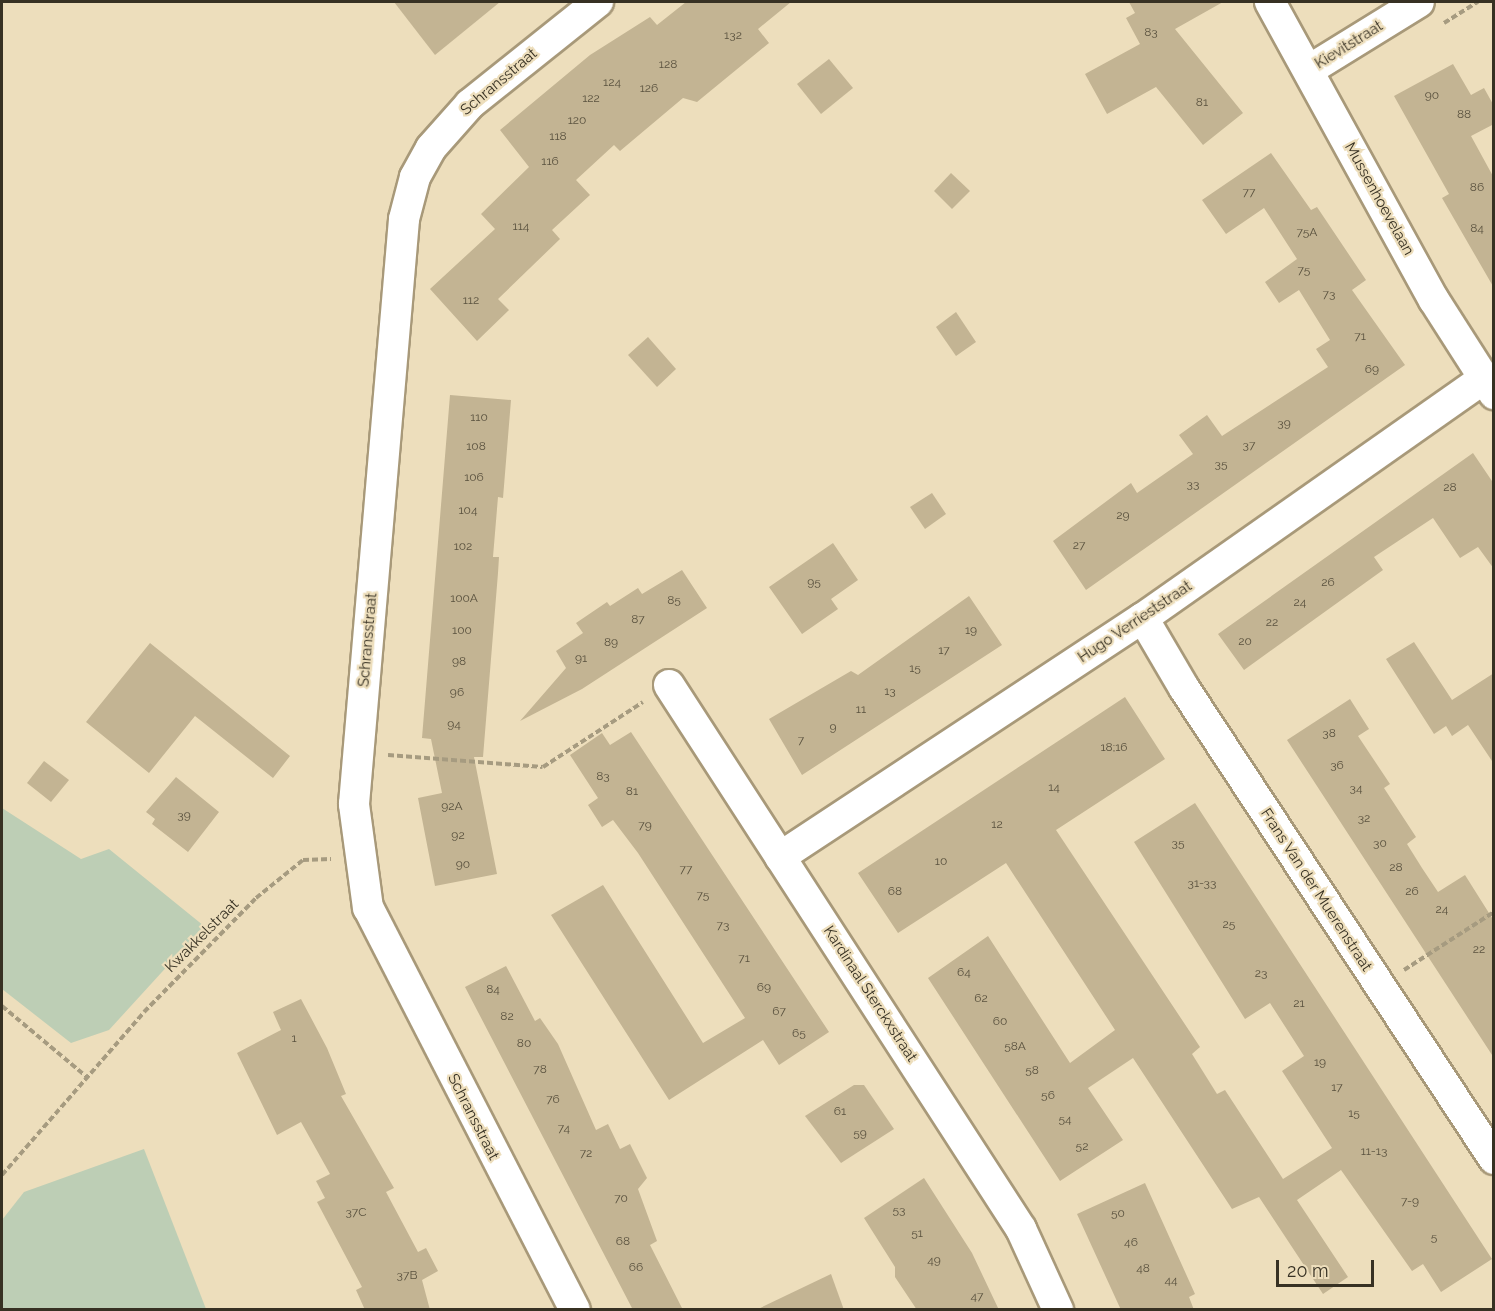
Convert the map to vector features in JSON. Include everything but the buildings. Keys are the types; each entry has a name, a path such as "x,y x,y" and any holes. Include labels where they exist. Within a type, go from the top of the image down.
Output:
{"street":[{"name":"Schransstraat","path":"575,1310 368,908 359,857 354,804 404,219 415,177 431,148 470,104 598,2"},
{"name":"Mussenhoevelaan","path":"1270,2 1434,300 1488,387"},
{"name":"Kievitstraat","path":"1309,70 1419,2"},
{"name":"Hugo Verrieststraat","path":"780,857 1488,387"},
{"name":"Frans Van der Muerenstraat","path":"1143,618 1378,986 1494,1159"},
{"name":"Kardinaal Sterckxstraat","path":"669,685 1021,1229 1058,1310"}],"path":[{"path":"358,753 543,767 669,685"},
{"name":"Kwakkelstraat","path":"2,1175 144,1012 256,898 303,860 359,857"},
{"path":"1378,986 1494,912"},
{"path":"2,1006 87,1077"}],"green space":[{"path":"2,808 81,859 109,849 204,926 109,1030 71,1043 2,989"},
{"path":"144,1149 206,1309 2,1309 2,1220 24,1192"}]}
